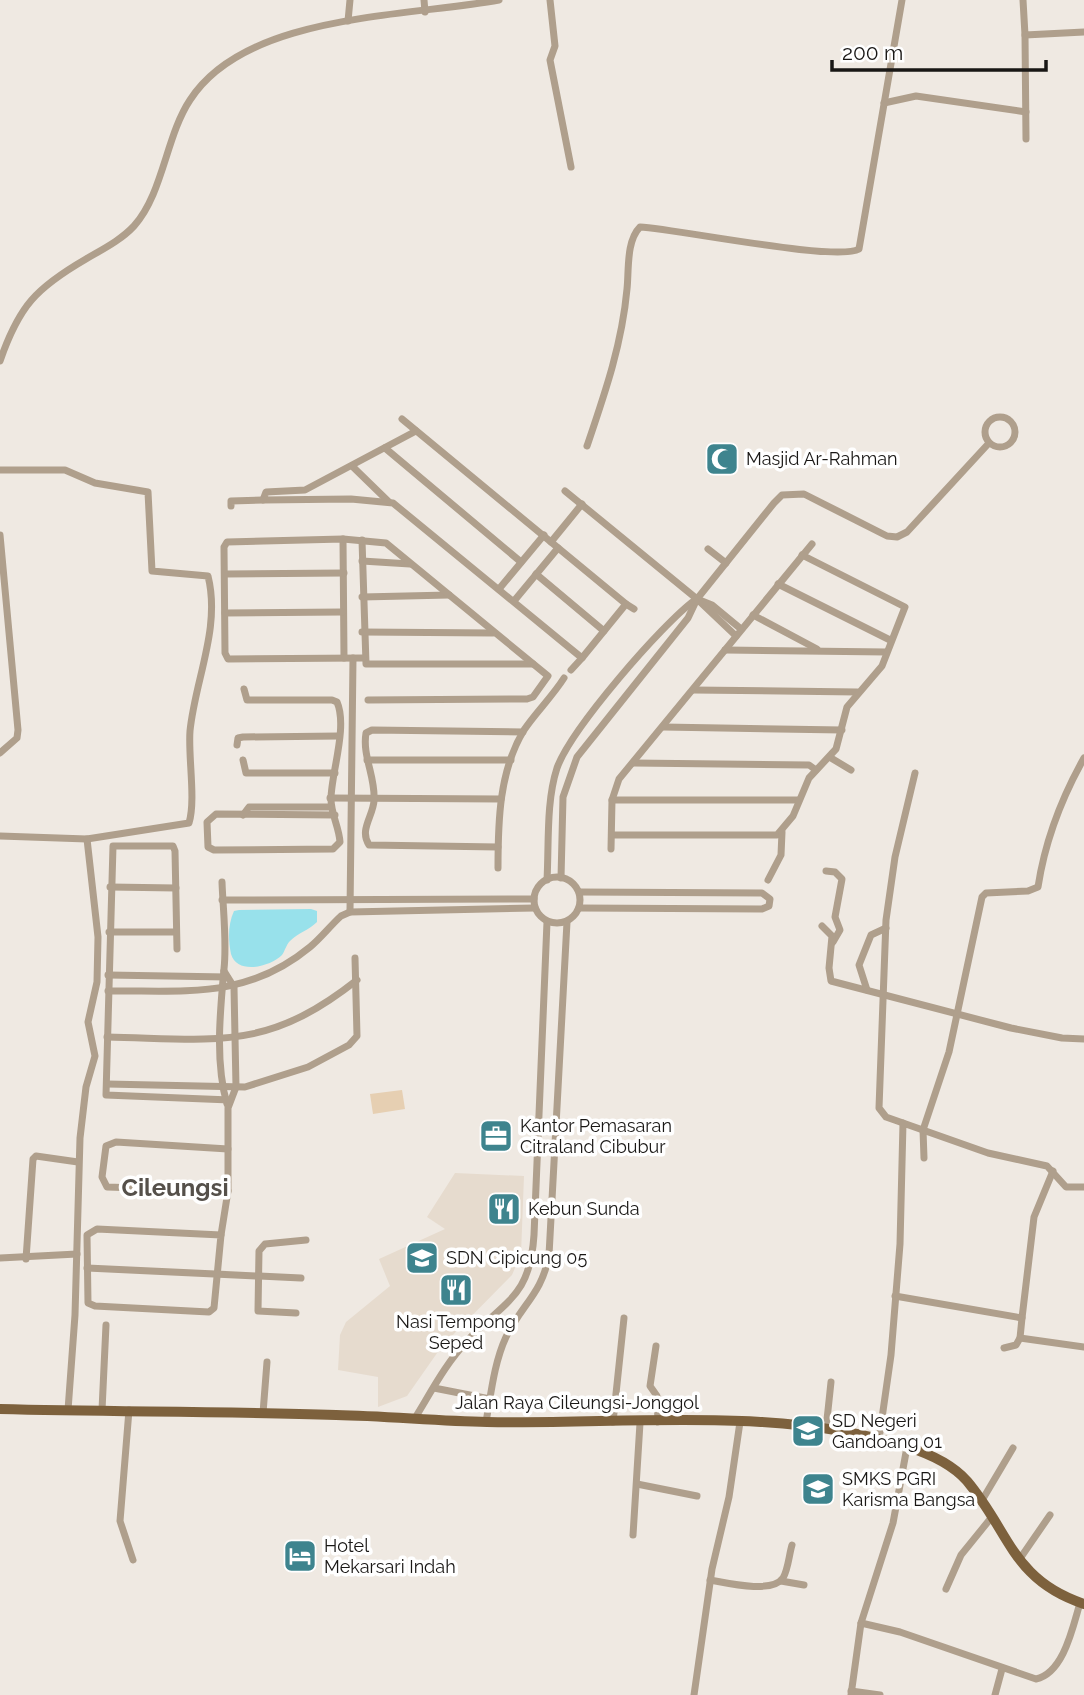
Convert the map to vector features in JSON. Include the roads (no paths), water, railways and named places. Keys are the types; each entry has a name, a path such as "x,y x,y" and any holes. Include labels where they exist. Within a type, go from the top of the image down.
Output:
{"main road":[{"name":"Jalan Raya Cileungsi-Jonggol","path":"0,1409 263,1413 486,1422 740,1422 826,1429 907,1447 947,1464 967,1481 1019,1561 1053,1591 1082,1604"}],"street":[{"path":"348,22 350,0"},
{"path":"424,0 425,12"},
{"path":"0,360 26,303 49,284 118,240 136,224 151,197 183,112 207,78 218,68 253,49 284,37 348,22 425,12 455,3 499,0"},
{"path":"550,0 555,46 550,60 571,167"},
{"path":"587,446 620,346 630,254 637,229 645,227 814,250 855,251 861,244 902,0"},
{"path":"1023,0 1026,35 1026,139"},
{"path":"1026,35 1084,32"},
{"path":"884,103 907,96 1026,113"},
{"path":"995,417 1010,420 1014,426 1013,441 1006,446 997,447 989,443 985,436 988,421 995,417"},
{"path":"402,419 634,609"},
{"path":"263,500 266,492 305,490 416,431"},
{"path":"561,878 563,797 577,757 688,618 697,599 774,503 791,492 804,494 887,536 897,537 907,532 989,443"},
{"path":"385,448 521,562"},
{"path":"352,466 389,502 582,658"},
{"path":"0,470 65,470 95,483 148,492 152,571 204,574 209,580 209,636 191,727 190,822 87,839 0,836"},
{"path":"305,490 306,499"},
{"path":"565,491 697,599 712,606 738,633"},
{"path":"231,506 231,501 263,500 389,502"},
{"path":"551,542 582,505"},
{"path":"499,589 544,536"},
{"path":"0,537 18,730 17,738 0,752"},
{"path":"343,539 344,658"},
{"path":"363,658 228,659 225,653 224,547 233,540 343,539 386,543 548,676 533,696 527,699 368,700"},
{"path":"362,540 363,658 370,665 533,664"},
{"path":"611,849 612,800 619,779 812,544"},
{"path":"514,601 558,548"},
{"path":"708,549 726,563"},
{"path":"612,835 776,835 782,832 793,816 802,789 816,770 831,758 848,707 857,692 882,666 905,607 802,555"},
{"path":"362,561 411,564"},
{"path":"225,574 344,573"},
{"path":"536,575 604,631"},
{"path":"778,584 890,640"},
{"path":"362,597 450,595"},
{"path":"547,880 552,794 557,769 566,749 598,706 678,612 697,599"},
{"path":"571,670 626,604"},
{"path":"225,613 342,612"},
{"path":"753,615 820,651"},
{"path":"362,632 493,633"},
{"path":"725,650 886,652"},
{"path":"350,912 352,659"},
{"path":"498,868 501,799 511,760 523,732 564,678"},
{"path":"244,689 247,700 337,702 339,751 331,802 335,815 340,842 333,849 214,850 208,847 209,817 216,814 335,815"},
{"path":"693,690 857,692"},
{"path":"663,727 842,730"},
{"path":"498,847 369,845 365,831 375,798 365,739 372,730 523,732"},
{"path":"237,745 238,738 243,737 338,736"},
{"path":"831,758 851,770"},
{"path":"924,1158 923,1130 945,1064 983,896 1028,891 1038,887 1043,854 1054,821 1084,758"},
{"path":"243,760 246,773 335,773"},
{"path":"367,760 511,760"},
{"path":"633,763 809,765 816,770"},
{"path":"915,773 895,857 886,928 879,1108 886,1117 902,1124 988,1153 1036,1162 1053,1171 1066,1187 1084,1187"},
{"path":"243,815 249,807 331,802 352,798 501,799"},
{"path":"612,800 798,800"},
{"path":"768,880 780,855 782,832"},
{"path":"68,1410 77,1254 78,1162 86,1087 95,1056 88,1022 97,982 98,937 87,839"},
{"path":"177,949 175,851 168,844 113,846 107,991 108,1096 228,1103"},
{"path":"827,871 835,872 842,879 835,917 839,930 832,943"},
{"path":"486,1422 506,1337 536,1294 546,1272 567,922 579,908 579,892 572,883 561,878 547,880 537,889 534,904"},
{"path":"221,1235 97,1228 87,1235 86,1299 95,1306 209,1312 214,1308 228,1191 228,1103 221,1086 220,990 225,975 222,882"},
{"path":"110,887 176,888"},
{"path":"579,892 762,893 770,899 769,906 762,909 579,908"},
{"path":"496,899 496,909"},
{"path":"222,900 496,899 534,904 547,922 532,1258 526,1280 507,1305 465,1342 415,1418"},
{"path":"107,991 220,990 234,987 293,959 350,912 496,909 534,904"},
{"path":"547,922 567,922"},
{"path":"822,926 830,932 832,943 829,968 831,981 1011,1028 1062,1038 1084,1039"},
{"path":"867,990 859,965 871,935 886,928"},
{"path":"109,932 176,932"},
{"path":"107,1084 236,1087 279,1078 349,1045 358,1028 355,958"},
{"path":"108,975 225,975"},
{"path":"225,975 234,987 236,1087 228,1103"},
{"path":"107,1037 234,1040 301,1019 357,980"},
{"path":"539,1094 557,1096"},
{"path":"879,1439 891,1355 903,1201 902,1124"},
{"path":"228,1149 116,1142 106,1146 102,1177 107,1187 228,1191"},
{"path":"26,1259 33,1159 36,1156 78,1162"},
{"path":"537,1159 554,1159"},
{"path":"1004,1348 1016,1345 1020,1338 1034,1217 1053,1171"},
{"path":"296,1313 258,1311 260,1251 263,1245 306,1240"},
{"path":"0,1258 26,1259 77,1254"},
{"path":"87,1269 301,1278"},
{"path":"895,1296 1022,1318"},
{"path":"613,1422 624,1318"},
{"path":"102,1410 106,1325"},
{"path":"1020,1338 1084,1347"},
{"path":"656,1346 650,1386 657,1396 658,1422"},
{"path":"263,1413 267,1362"},
{"path":"826,1429 831,1382"},
{"path":"434,1388 490,1399"},
{"path":"129,1410 120,1521 133,1560"},
{"path":"694,1695 710,1580 729,1497 740,1422"},
{"path":"633,1535 640,1423"},
{"path":"880,1695 851,1693 861,1623 893,1523 907,1447"},
{"path":"981,1502 1013,1448"},
{"path":"637,1483 697,1496"},
{"path":"1019,1561 1050,1515"},
{"path":"946,1589 961,1555 991,1518"},
{"path":"781,1581 792,1545"},
{"path":"710,1580 758,1587 781,1581 804,1585"},
{"path":"861,1623 900,1632 1030,1679 1046,1675 1069,1638 1082,1604"},
{"path":"995,1695 1002,1669"}],"water":[{"path":"311,909 317,911 317,922 290,941 277,959 247,967 234,961 230,948 231,921 234,911"}],"place":[{"name":"Masjid Ar-Rahman","path":"722,459"},
{"name":"Kantor Pemasaran Citraland Cibubur","path":"496,1136"},
{"name":"Kebun Sunda","path":"504,1209"},
{"name":"SDN Cipicung 05","path":"422,1258"},
{"name":"Nasi Tempong Seped","path":"456,1290"},
{"name":"SD Negeri Gandoang 01","path":"808,1431"},
{"name":"SMKS PGRI Karisma Bangsa","path":"818,1489"},
{"name":"Hotel Mekarsari Indah","path":"300,1556"}],"district":[{"name":"Cileungsi","path":"175,1188"}]}
